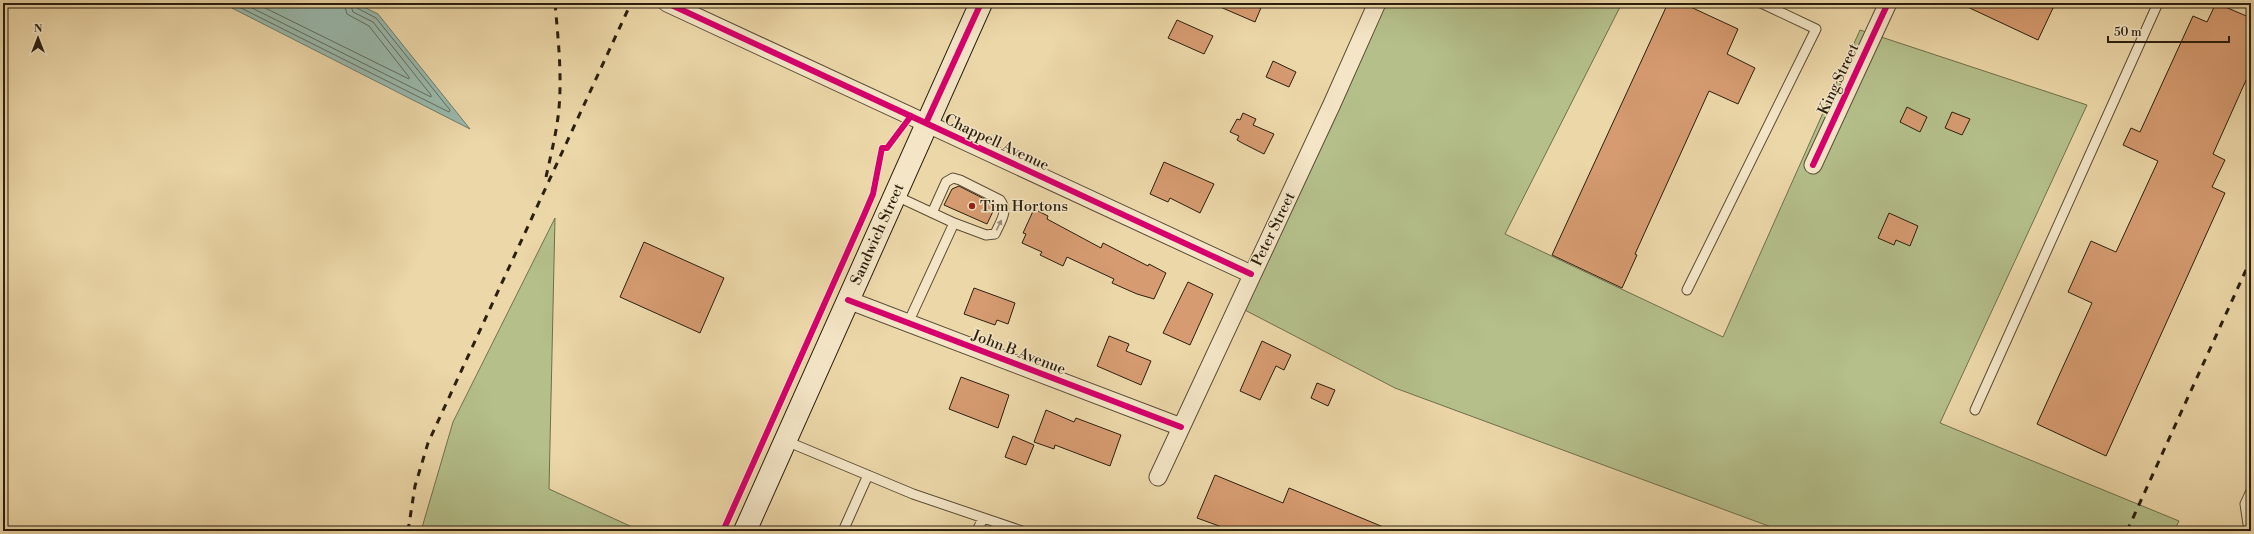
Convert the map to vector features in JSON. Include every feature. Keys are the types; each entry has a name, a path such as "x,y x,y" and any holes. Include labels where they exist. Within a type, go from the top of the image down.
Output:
{"main road":[{"name":"Sandwich Street","path":"746,531 926,123 981,3"}],"street":[{"name":"Chappell Avenue","path":"667,3 1251,274"},
{"name":"Peter Street","path":"1158,477 1251,274 1332,104 1377,3"},
{"name":"King Street","path":"1813,165 1888,3"},
{"name":"John B Avenue","path":"848,300 1181,427"}],"lane":[{"path":"1687,290 1816,29 1761,3"},
{"path":"1975,410 2158,3"},
{"path":"894,195 954,223 986,235 995,234 1005,213 1004,206 1000,200 953,178 946,182 932,212"},
{"path":"908,323 954,223"},
{"path":"786,440 913,494 1022,531"},
{"path":"843,531 868,475"},
{"path":"2249,531 2245,504 2251,491"},
{"path":"977,531 983,518"}],"green space":[{"path":"1379,3 1622,3 1505,234 1723,337 1860,30 2087,105 1940,423 2179,521 2174,531 1782,531 1395,388 1239,307"},
{"path":"555,218 549,489 641,531 421,531 453,422"}],"water":[{"path":"222,3 356,3 378,14 470,129"}],"building":[{"path":"1211,3 1263,3 1255,22"},
{"path":"1668,3 1682,3 1738,29 1727,54 1755,68 1738,104 1709,91 1635,254 1637,255 1622,288 1552,255"},
{"path":"1959,3 2042,3 2053,8 2038,40"},
{"path":"2216,3 2251,18 2251,69 2213,154 2225,160 2212,187 2225,193 2106,456 2037,424 2092,303 2068,292 2091,241 2116,252 2158,161 2123,145 2131,128 2140,132 2193,16 2207,22"},
{"path":"1177,20 1213,36 1204,54 1168,38"},
{"path":"1273,61 1296,72 1289,87 1266,77"},
{"path":"1907,107 1927,117 1920,132 1900,122"},
{"path":"1952,112 1970,119 1962,135 1945,128"},
{"path":"1243,113 1256,119 1253,125 1274,134 1264,154 1237,140 1239,136 1230,132 1237,119 1240,120"},
{"path":"1164,162 1214,184 1200,213 1170,198 1168,202 1150,194"},
{"path":"959,186 996,205 987,224 944,205 952,189"},
{"path":"1034,209 1048,216 1047,219 1101,248 1103,243 1148,266 1149,264 1166,273 1154,299 1137,294 1112,283 1114,279 1067,257 1063,266 1040,255 1042,252 1022,243 1026,234 1023,233"},
{"path":"1889,213 1918,226 1910,246 1896,240 1894,245 1878,238"},
{"path":"644,242 724,278 700,333 620,297"},
{"path":"1188,282 1213,294 1190,345 1163,333"},
{"path":"974,288 1015,303 1008,324 997,320 995,325 964,314"},
{"path":"1109,336 1129,344 1126,351 1151,361 1141,385 1097,366"},
{"path":"1262,341 1291,355 1284,370 1276,366 1260,400 1240,391"},
{"path":"961,377 1009,395 998,428 949,409"},
{"path":"1317,383 1335,390 1328,406 1311,398"},
{"path":"1046,410 1074,422 1076,418 1121,435 1110,466 1055,445 1054,449 1034,442"},
{"path":"1013,436 1034,445 1026,465 1005,457"},
{"path":"1215,475 1283,503 1289,488 1393,531 1233,531 1197,518"}],"railway":[{"path":"546,177 557,125 560,95 555,3"},
{"path":"408,531 415,486 428,443 631,3"},
{"path":"2127,531 2251,259"}],"cycle path":[{"path":"667,3 1251,274"},
{"path":"926,123 981,3"},
{"path":"1813,165 1888,3"},
{"path":"723,531 873,194 882,148 887,148 911,116"},
{"path":"848,300 1181,427"}],"place":[{"name":"Tim Hortons","path":"972,206"}]}
